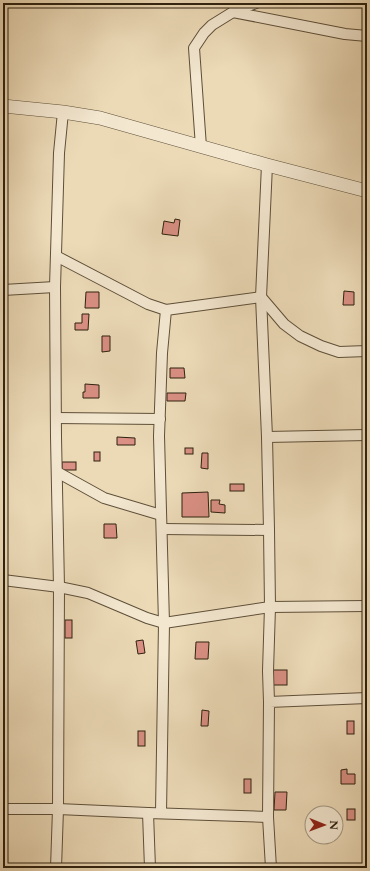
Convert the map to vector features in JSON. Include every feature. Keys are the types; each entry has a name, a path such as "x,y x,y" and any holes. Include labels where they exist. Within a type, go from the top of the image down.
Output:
{"street":[{"path":"201,147 194,48 204,33 212,25 233,12 256,3"},
{"path":"233,12 345,34 367,36"},
{"path":"3,106 63,112 100,118 367,192"},
{"path":"56,868 58,809 59,587 55,287 59,154 63,112"},
{"path":"267,165 261,297 269,530 270,607 268,671 268,817 271,868"},
{"path":"56,256 148,304 166,310 261,297"},
{"path":"3,290 55,287"},
{"path":"261,297 284,324 300,336 321,346 339,352 367,351"},
{"path":"161,813 164,623 160,419 162,353 166,310"},
{"path":"56,418 160,419"},
{"path":"267,437 367,435"},
{"path":"57,472 104,498 161,515"},
{"path":"162,530 269,530"},
{"path":"3,580 59,587 88,593 147,618 164,623 270,607 367,606"},
{"path":"269,702 367,698"},
{"path":"3,809 58,809 268,817"},
{"path":"148,813 150,868"}],"building":[{"path":"175,219 180,220 178,236 162,234 164,221 174,223"},
{"path":"344,291 354,292 354,305 343,305"},
{"path":"86,292 99,292 99,308 85,308"},
{"path":"82,314 89,314 88,330 75,330 75,323 82,323"},
{"path":"102,336 110,336 110,351 102,352"},
{"path":"170,368 184,368 185,378 170,378"},
{"path":"85,384 99,385 99,398 83,398"},
{"path":"167,393 186,393 185,401 167,401"},
{"path":"117,437 135,438 135,445 117,445"},
{"path":"185,448 193,448 193,454 185,454"},
{"path":"94,452 100,452 100,461 94,461"},
{"path":"202,453 208,453 208,469 201,468"},
{"path":"62,462 76,462 76,470 62,470"},
{"path":"230,484 244,484 244,491 230,491"},
{"path":"208,492 209,517 182,517 182,493"},
{"path":"211,500 220,500 219,504 225,505 225,513 211,512"},
{"path":"104,524 116,524 117,538 104,538"},
{"path":"65,620 72,620 72,638 65,638"},
{"path":"143,640 145,653 138,654 136,641"},
{"path":"196,642 209,642 208,659 195,659"},
{"path":"273,670 287,670 287,685 273,685"},
{"path":"202,710 209,711 208,726 201,726"},
{"path":"347,721 354,721 354,734 347,734"},
{"path":"138,731 145,731 145,746 138,746"},
{"path":"347,769 347,774 355,774 355,784 341,784 341,770"},
{"path":"244,779 251,779 251,793 244,793"},
{"path":"275,792 287,792 286,810 274,810"},
{"path":"347,809 355,809 355,820 347,820"},
{"path":"159,864 179,866 178,868 158,868"}]}
